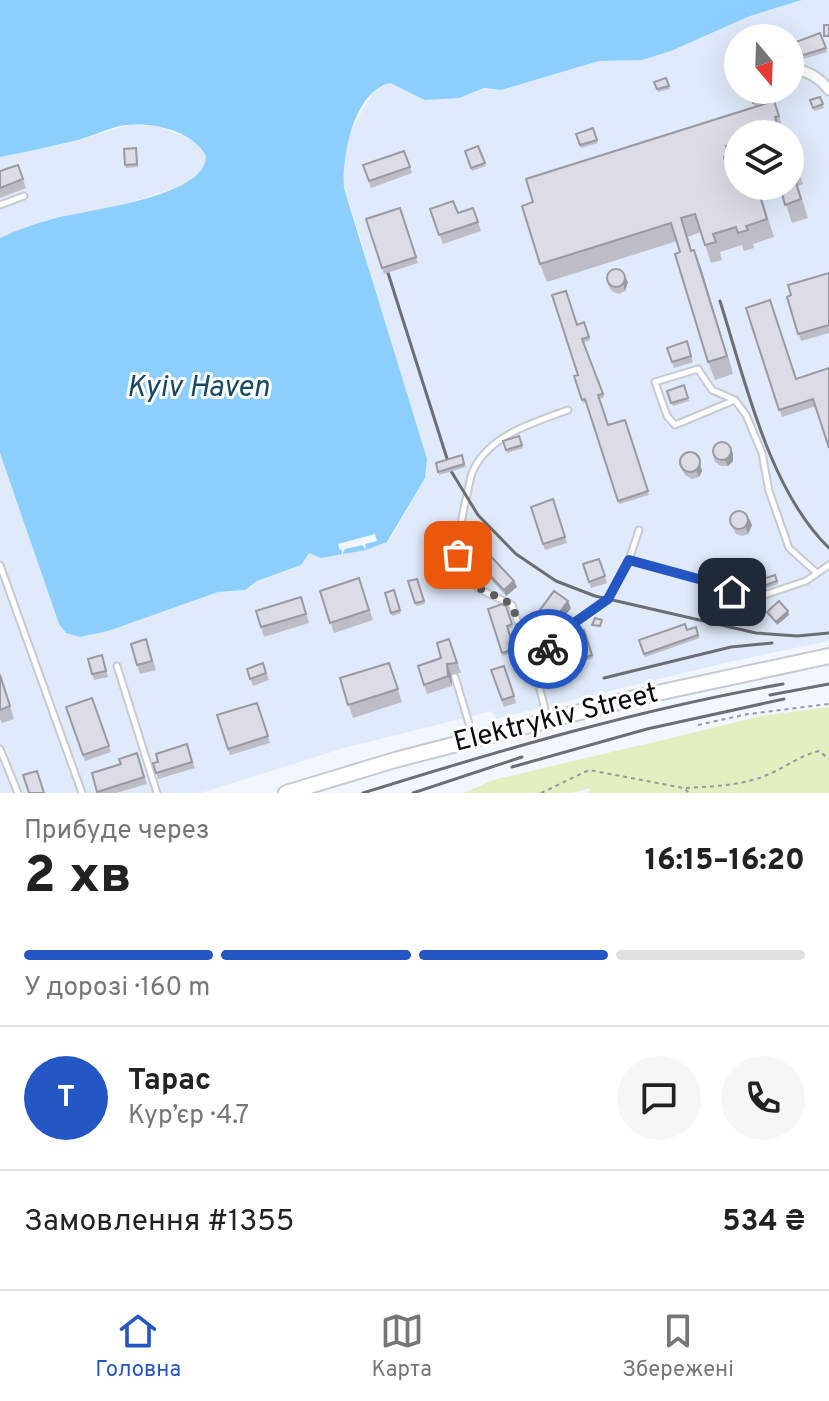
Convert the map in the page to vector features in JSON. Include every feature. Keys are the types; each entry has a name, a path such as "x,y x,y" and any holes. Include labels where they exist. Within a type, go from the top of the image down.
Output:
{"street":[{"path":"804,72 820,77 829,90"},
{"name":"Elektrykiv Street","path":"286,793 548,720 724,677 829,656"}],"lane":[{"path":"0,205 24,196"},
{"path":"735,400 675,425 667,416 655,382 698,369 712,390 735,400 746,415 762,453 769,491 789,548 817,573"},
{"path":"548,720 512,605 479,589 459,570 459,531 472,473 479,460 516,429 568,410"},
{"path":"537,677 541,658 564,630 608,599 629,560 639,530"},
{"path":"629,560 717,584 746,601 806,581 829,565"},
{"path":"0,565 82,793"},
{"path":"117,666 157,793"},
{"path":"455,677 473,739"},
{"path":"1,753 18,793"}],"path":[{"path":"698,725 748,714 829,704"},
{"path":"541,793 589,770 684,788 744,784 808,753 819,751 829,759"},
{"path":"684,788 689,793"}],"shaded area":[{"path":"802,0 829,0 829,641 495,719 492,711 344,748 201,793 0,793 0,453 59,624 85,637 218,592 245,590 257,581 301,565 309,553 334,556 383,544 391,538 425,478 360,236 344,188 342,170 346,146 353,126 371,96 378,88 390,83 408,92 459,98 481,89 501,90 599,61 642,60 724,28 724,104 804,104 804,24 732,24"},
{"path":"128,125 158,126 196,142 206,156 205,165 190,180 172,189 115,207 53,218 0,238 0,157 77,141"}],"green space":[{"path":"829,707 829,793 587,793 591,788 571,793 464,793 493,780 761,716"}],"water":[{"name":"Kyiv Haven","path":"0,0 802,0 724,24 724,28 671,51 642,60 599,61 501,90 484,88 459,98 425,100 390,83 377,89 367,99 352,127 345,160 344,188 427,459 425,478 387,542 366,550 321,558 309,553 301,565 257,581 245,590 218,592 108,631 80,637 66,633 59,624 0,453 0,238 52,219 166,192 201,170 206,156 190,139 166,128 127,125 79,140 0,157"}],"pier":[{"path":"375,534 377,541 365,544 366,550 362,545 345,549 342,555 338,544"}],"building":[{"path":"824,25 829,25 829,36 824,36"},
{"path":"820,33 826,48 804,55 804,39"},
{"path":"666,78 669,86 657,89 654,82"},
{"path":"820,97 823,104 813,108 810,100"},
{"path":"764,104 775,104 779,116 775,117 776,120 724,120 724,200 761,200 767,219 746,226 748,230 738,233 736,227 713,234 716,242 705,245 695,214 681,218 727,356 708,362 675,254 680,252 671,223 540,264 522,206 533,202 526,179"},
{"path":"593,128 597,140 580,145 576,134"},
{"path":"478,146 485,163 471,168 465,151"},
{"path":"136,148 137,164 125,165 124,149"},
{"path":"404,151 410,167 369,181 363,165"},
{"path":"18,165 23,179 0,188 0,171"},
{"path":"453,201 458,213 473,208 478,222 439,235 430,209"},
{"path":"400,208 416,257 382,268 366,219"},
{"path":"616,269 625,278 616,287 607,278"},
{"path":"829,273 829,325 798,334 787,297 791,295 788,285"},
{"path":"566,291 577,325 584,322 589,337 582,339 603,394 598,395 608,425 625,420 648,491 618,501 585,399 582,400 574,376 578,375 552,295"},
{"path":"770,300 796,379 829,368 829,448 813,399 779,410 746,308"},
{"path":"687,341 691,356 672,362 667,348"},
{"path":"684,385 688,398 671,403 667,391"},
{"path":"519,436 522,445 506,450 503,441"},
{"path":"722,442 731,451 722,460 713,451"},
{"path":"690,452 697,455 700,462 697,469 690,472 683,469 680,462 683,455"},
{"path":"462,455 464,464 438,472 436,463"},
{"path":"553,499 565,537 543,544 531,507"},
{"path":"735,511 743,511 748,520 746,527 735,529 730,524 730,516"},
{"path":"469,533 514,581 504,590 477,562 470,569 465,564 474,555 462,541"},
{"path":"599,559 605,576 589,582 583,564"},
{"path":"734,560 739,562 741,568 737,574 727,569"},
{"path":"775,575 777,581 746,592 744,585"},
{"path":"359,578 369,610 330,623 320,591"},
{"path":"417,579 424,601 415,603 408,581"},
{"path":"394,590 400,610 391,613 385,593"},
{"path":"554,591 568,601 540,639 526,629"},
{"path":"301,597 306,614 261,627 256,611"},
{"path":"779,601 788,611 776,622 767,612"},
{"path":"502,604 506,606 512,624 507,626 514,649 502,653 488,609"},
{"path":"595,618 602,620 600,626 592,625"},
{"path":"685,624 687,630 696,627 698,635 644,654 639,640"},
{"path":"584,630 592,655 578,660 569,634"},
{"path":"146,639 152,661 137,665 131,644"},
{"path":"449,639 457,663 447,664 448,676 424,685 418,666 441,658 437,643"},
{"path":"102,655 106,671 92,674 88,659"},
{"path":"263,663 266,673 250,679 247,669"},
{"path":"389,663 398,689 348,705 340,678"},
{"path":"504,666 514,696 502,700 491,670"},
{"path":"0,675 10,706 0,710"},
{"path":"92,698 109,746 83,755 66,707"},
{"path":"257,703 268,736 228,749 217,715"},
{"path":"187,744 192,762 156,773 153,763 158,762 156,754"},
{"path":"137,753 144,777 97,792 92,773 121,764 119,759"},
{"path":"37,771 44,793 29,793 23,775"}],"railway":[{"path":"388,273 451,471 478,515 516,554 556,581 595,596 756,633 797,636 829,633"},
{"path":"720,301 761,432 775,465 808,524 829,548"},
{"path":"604,678 731,647 772,643"},
{"path":"363,793 571,732 783,684"},
{"path":"770,695 829,684"},
{"path":"512,767 647,729 784,699"},
{"path":"413,793 522,757"}],"way so far":[{"path":"458,555 459,570 465,578 479,589 512,605 537,677 541,658 548,649"}],"route":[{"path":"548,649 564,630 608,599 629,560 717,584 732,592"}]}
